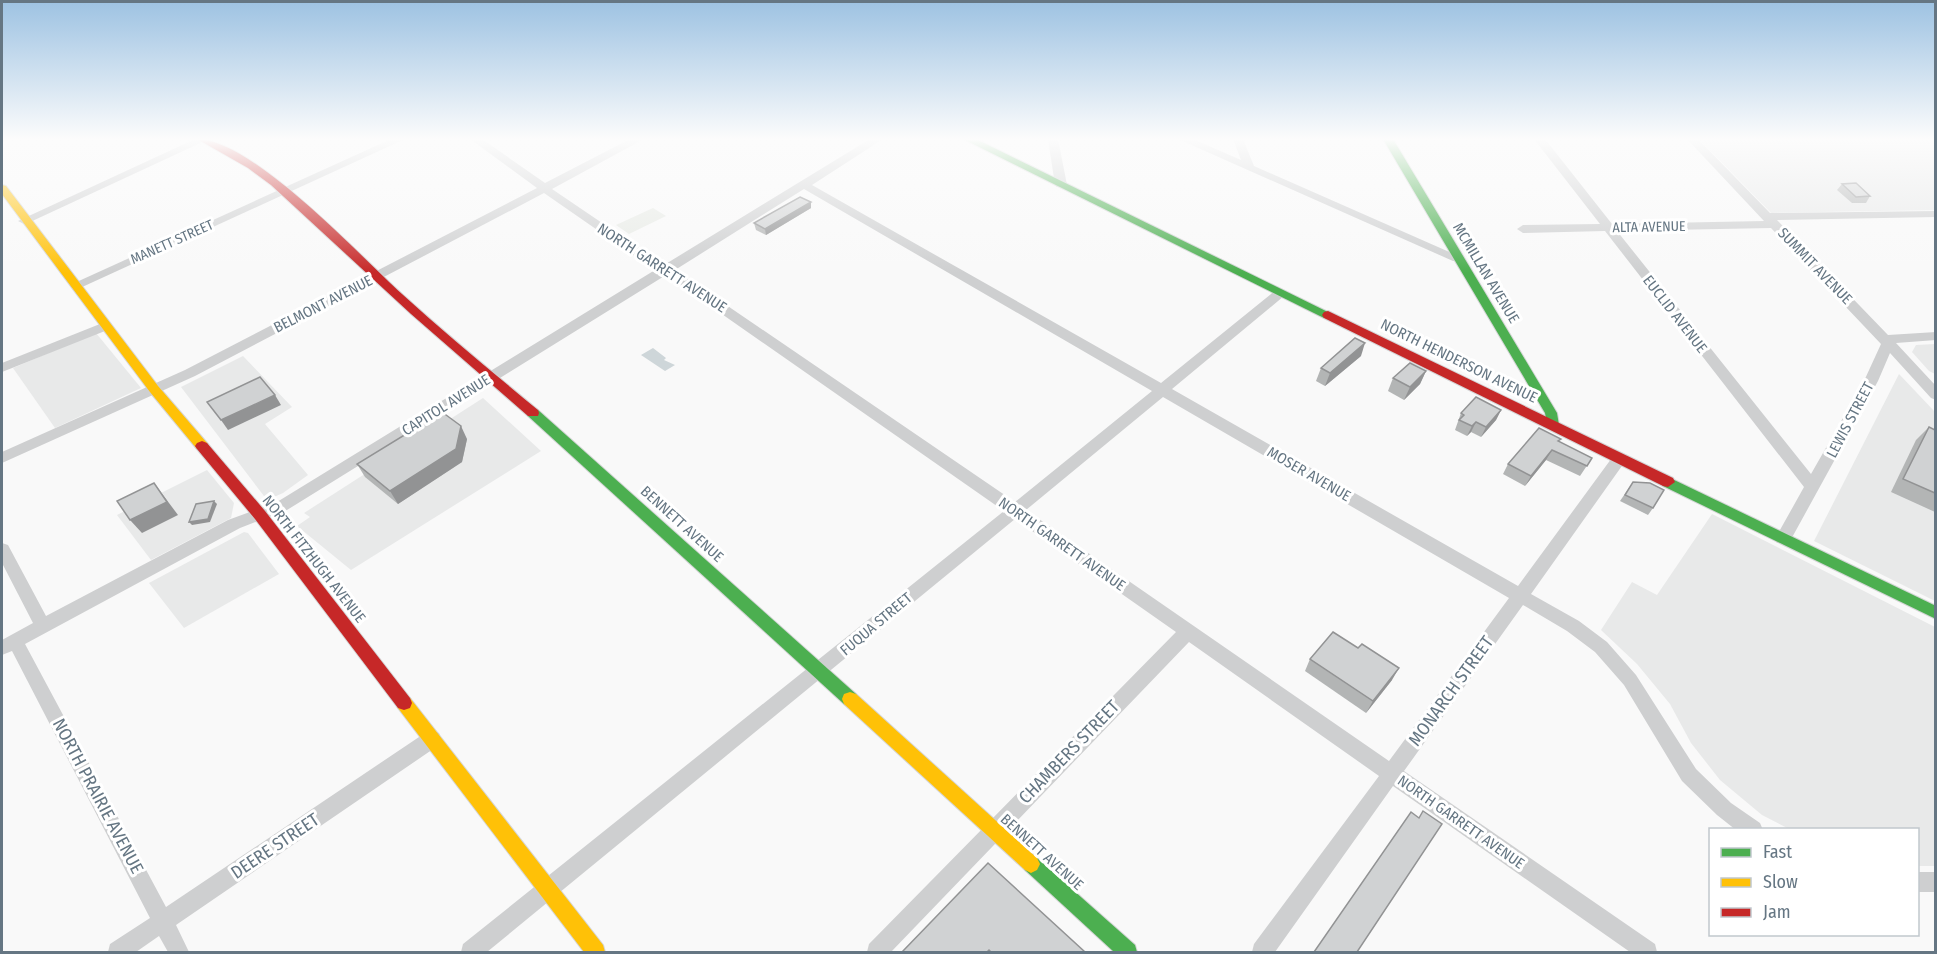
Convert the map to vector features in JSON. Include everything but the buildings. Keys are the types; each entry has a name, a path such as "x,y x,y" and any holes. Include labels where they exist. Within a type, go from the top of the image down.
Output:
{"street":[{"path":"24,220 105,184"},
{"name":"BENNETT AVENUE","path":"277,184 376,276 490,378 543,421 820,671 1128,952"},
{"name":"MANETT STREET","path":"76,285 302,184"},
{"name":"NORTH GARRETT AVENUE","path":"537,184 653,265 676,275 1647,952"},
{"name":"BELMONT AVENUE","path":"2,458 154,389 555,184"},
{"name":"CAPITOL AVENUE","path":"8,644 234,524 282,506 810,184"},
{"name":"NORTH HENDERSON AVENUE","path":"1058,184 1935,613"},
{"path":"1287,184 1457,258"},
{"name":"MCMILLAN AVENUE","path":"1414,184 1551,413 1553,425"},
{"name":"EUCLID AVENUE","path":"1573,184 1813,488"},
{"name":"SUMMIT AVENUE","path":"1735,184 1935,396"},
{"name":"MOSER AVENUE","path":"806,186 1574,626 1601,647 1630,680 1689,775 1724,809 1750,828"},
{"name":"NORTH FITZHUGH AVENUE","path":"2,188 105,326 154,389 260,515 596,952"},
{"name":"ALTA AVENUE","path":"1523,229 1606,228 1935,214"},
{"name":"FUQUA STREET","path":"471,952 820,671 1280,293"},
{"path":"2,368 105,326"},
{"path":"1888,344 1890,339 1898,337 1935,336"},
{"name":"LEWIS STREET","path":"1784,539 1871,381 1888,344"},
{"name":"MONARCH STREET","path":"1262,952 1619,459"},
{"path":"2,549 43,626"},
{"name":"CHAMBERS STREET","path":"877,952 1188,631"},
{"name":"NORTH PRAIRIE AVENUE","path":"8,644 179,952"},
{"name":"DEERE STREET","path":"118,952 432,739"},
{"path":"1919,882 1935,882"}],"shaded area":[{"path":"1742,184 1935,184 1935,210 1771,213"},
{"path":"653,208 666,216 629,234 616,225"},
{"path":"96,333 141,388 55,428 13,368"},
{"path":"1936,344 1935,374 1929,371 1912,352 1916,345"},
{"path":"653,348 666,358 664,360 675,365 665,371 641,355"},
{"path":"243,356 292,407 265,424 308,475 283,493 267,500 181,387"},
{"path":"1899,374 1935,412 1935,601 1814,541"},
{"path":"483,398 541,451 351,570 297,526 310,517 304,513"},
{"path":"207,470 234,503 231,518 151,560 117,515"},
{"path":"1712,514 1935,627 1935,866 1919,866 1919,828 1787,828 1762,815 1720,780 1691,743 1670,704 1637,664 1601,630 1632,582 1657,595"},
{"path":"244,532 248,533 279,574 184,628 149,583"}],"traffic: fast":[{"path":"1059,184 1328,315"},
{"path":"1414,184 1551,413 1553,425"},
{"path":"533,413 850,699"},
{"path":"1668,482 1936,613"},
{"path":"1031,864 1128,952"}],"traffic: slow":[{"path":"2,188 154,389 202,446"},
{"path":"850,699 1031,864"},
{"path":"404,703 596,952"}],"traffic: jam":[{"path":"275,184 415,312 533,413"},
{"path":"1328,315 1668,482"},
{"path":"202,446 260,515 404,703"}]}
